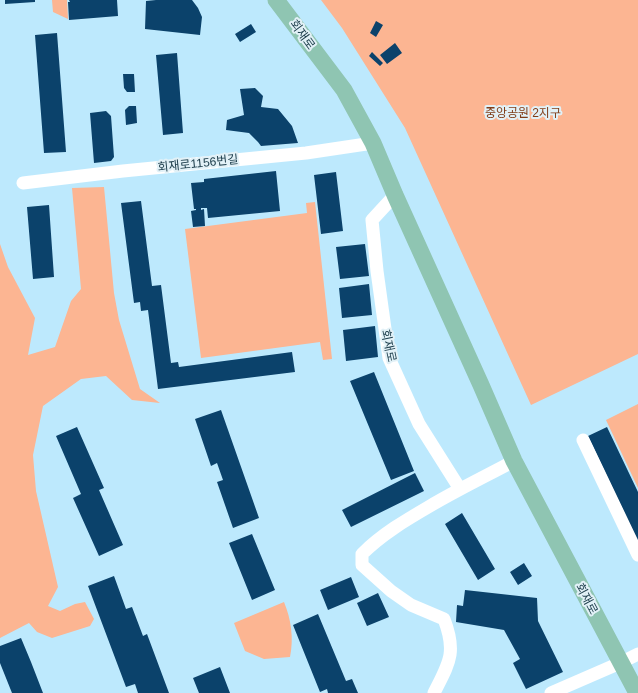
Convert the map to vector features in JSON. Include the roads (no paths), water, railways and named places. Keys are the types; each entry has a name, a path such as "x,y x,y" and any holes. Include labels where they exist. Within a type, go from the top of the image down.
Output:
{"main road":[{"name":"회재로","path":"276,0 344,90 373,143 394,195 481,385 514,462 637,693"}],"street":[{"name":"회재로1156번길","path":"23,183 123,171 306,153 373,143"},
{"name":"회재로","path":"394,195 372,220 388,358 419,424 460,489"},
{"path":"584,440 638,555"},
{"path":"434,693 451,654 450,635 444,619 410,605 391,591 362,565 362,554 376,541 406,520 460,489 514,462"},
{"path":"551,693 638,654"}],"park label":[{"name":"중앙공원 2지구","path":"523,114"}]}
